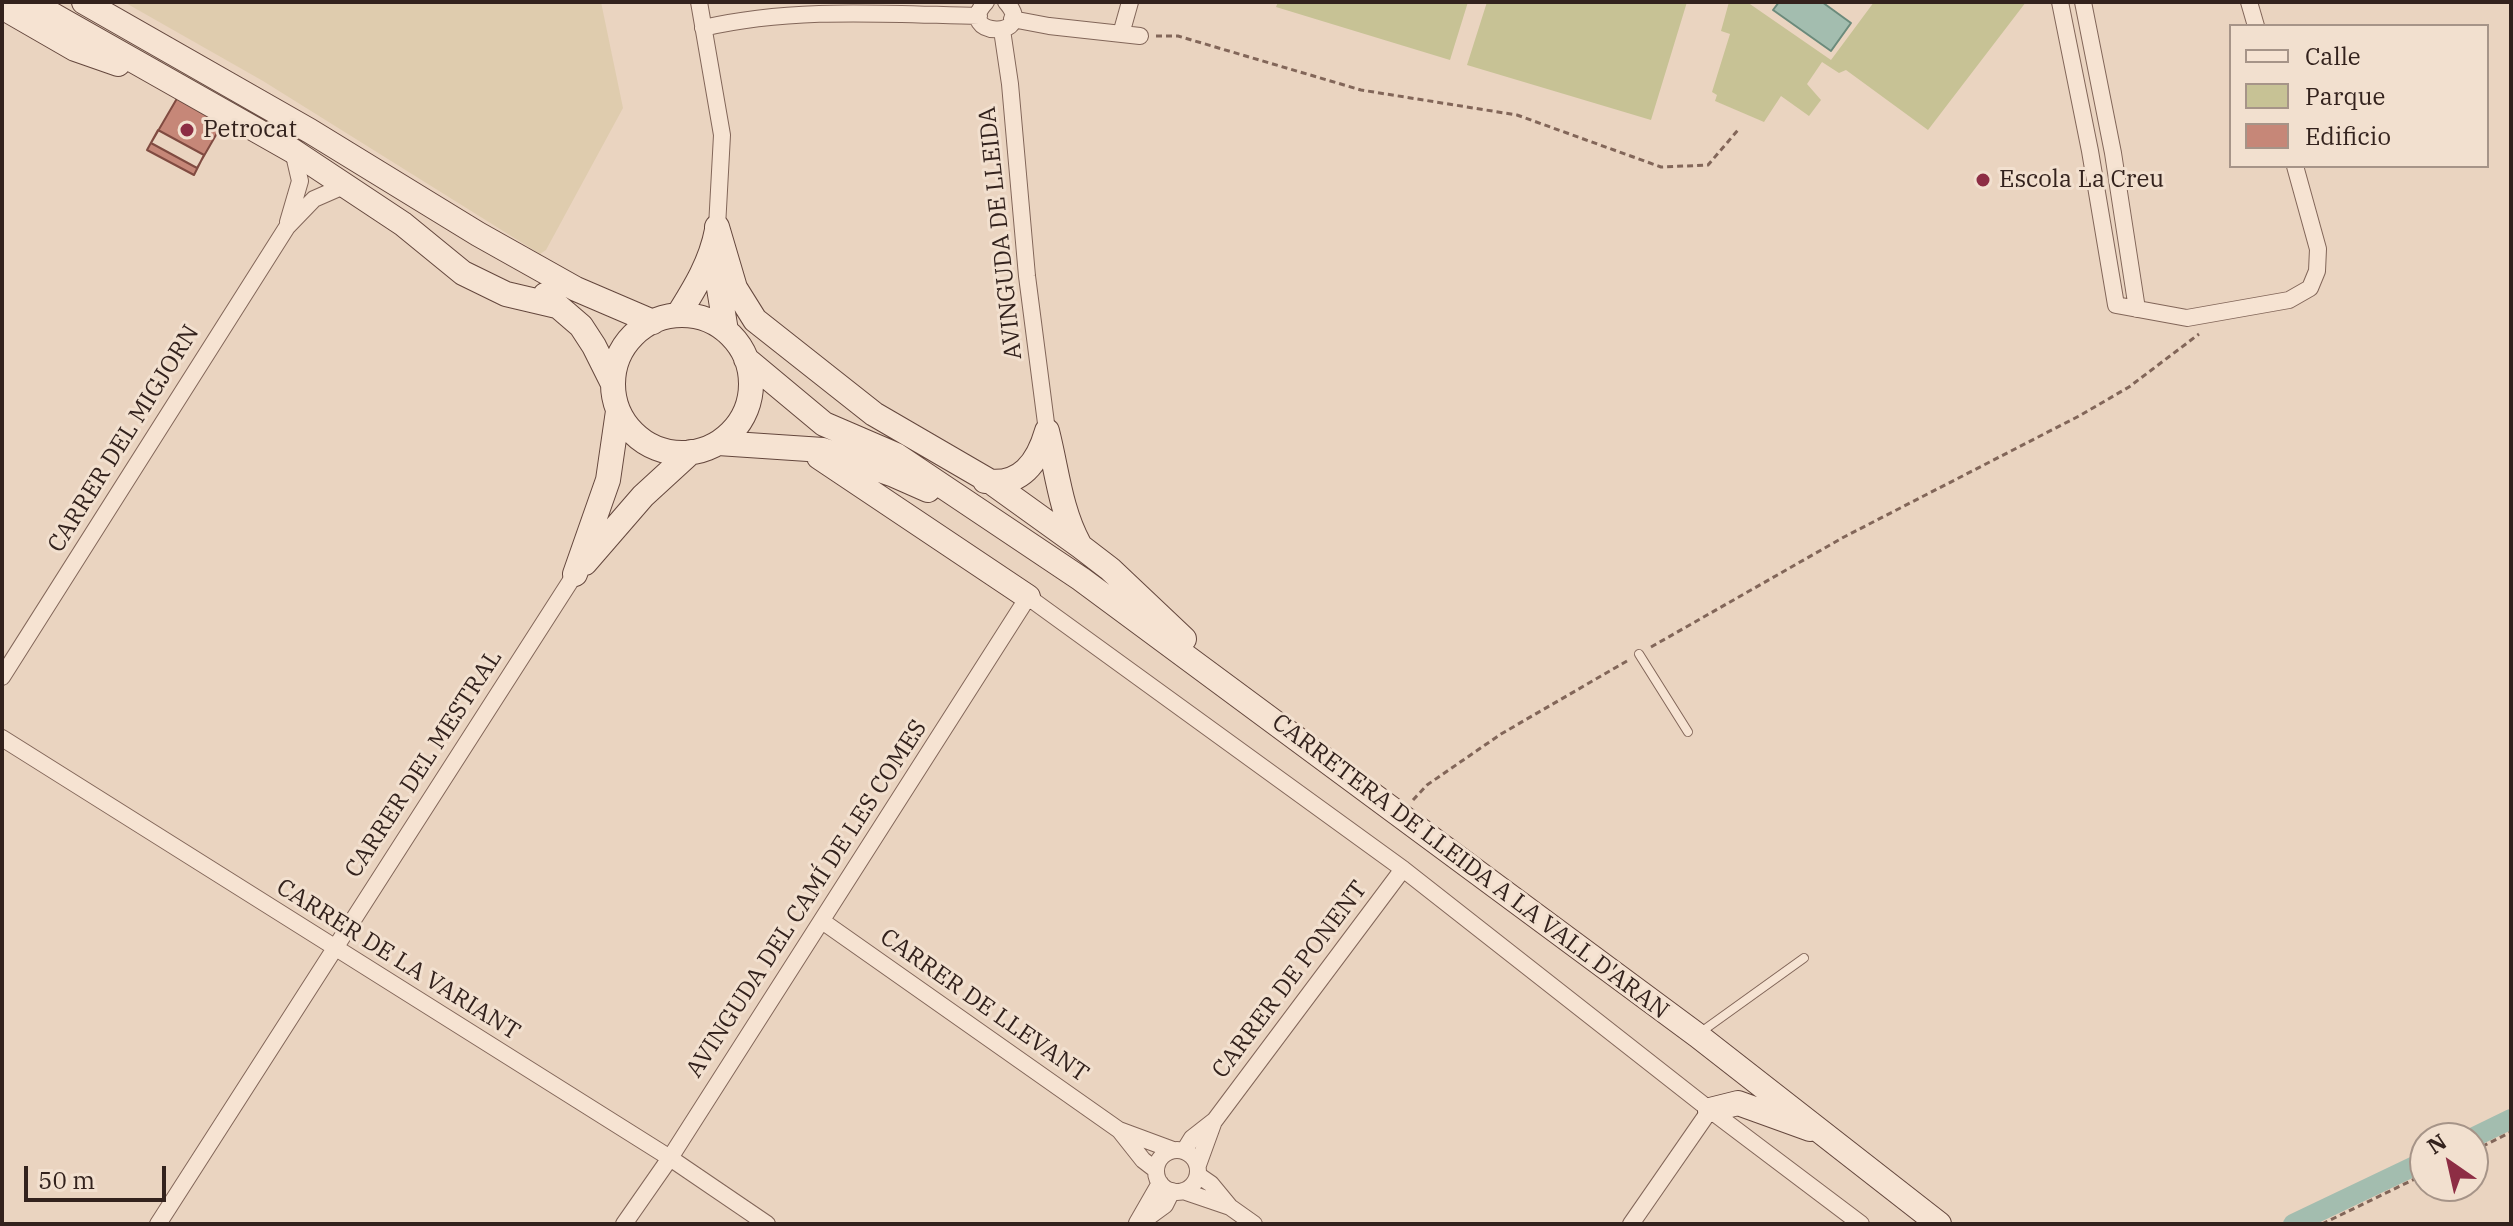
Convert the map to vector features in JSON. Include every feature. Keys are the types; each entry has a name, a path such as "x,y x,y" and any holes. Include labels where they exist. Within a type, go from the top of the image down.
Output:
{"main road":[{"path":"30,2 293,151 403,224 463,273 506,294 557,306"},
{"path":"84,2 310,131 478,234 576,289 653,322"},
{"path":"2,7 75,49 116,64 156,73"},
{"path":"478,234 581,326 613,384 618,411 608,480 575,574"},
{"path":"678,315 696,288 715,239"},
{"path":"715,239 726,331"},
{"path":"715,239 735,288 755,320 874,414 991,482 1110,569 1263,714"},
{"path":"613,384 616,365 624,347 637,332 653,322 678,315 703,319 726,331 738,343 746,359 751,387 747,406 733,431 718,443 691,452 668,452 648,444 630,430 618,411"},
{"path":"746,359 824,424 896,455 994,519"},
{"path":"896,455 955,475 991,482 1018,477 1031,468 1040,454 1047,431"},
{"path":"1047,431 1063,509 1080,546"},
{"path":"718,443 807,449 840,455 994,519"},
{"path":"807,449 1028,597"},
{"path":"575,574 643,496 691,452"},
{"name":"CARRETERA DE LLEIDA A LA VALL D'ARAN","path":"994,519 1093,588 1697,1035 1939,1224"},
{"path":"1710,1110 1738,1103 1825,1133"}],"street":[{"path":"699,2 722,135 715,239"},
{"name":"AVINGUDA DE LLEIDA","path":"1006,2 1011,8 1007,24 1010,84 1027,276 1047,431"},
{"path":"1121,34 1130,2"},
{"path":"2060,2 2090,151 2116,305 2187,318 2289,300 2310,288 2317,271 2318,249 2296,168"},
{"path":"2083,2 2113,153 2137,309"},
{"path":"2249,2 2255,24"},
{"path":"703,28 800,13 983,9 987,29 1007,24 1140,36"},
{"name":"CARRER DEL MIGJORN","path":"287,227 300,181 293,151"},
{"name":"CARRER DEL MIGJORN","path":"2,677 287,227 314,199 346,185"},
{"name":"CARRER DEL MESTRAL","path":"158,1224 575,574"},
{"path":"1028,597 1403,869 1710,1110 1861,1224"},
{"name":"AVINGUDA DEL CAMÍ DE LES COMES","path":"624,1224 670,1158 1028,597"},
{"name":"CARRER DE LA VARIANT","path":"2,738 670,1158 767,1224"},
{"name":"CARRER DE PONENT","path":"1178,1150 1215,1120 1403,869"},
{"name":"CARRER DE LLEVANT","path":"822,921 1119,1130 1168,1184 1230,1207 1254,1224"},
{"path":"1631,1224 1710,1110"},
{"name":"CARRER DE PONENT","path":"1198,1170 1215,1120"},
{"name":"CARRER DE LLEVANT","path":"1119,1130 1178,1150"},
{"path":"1178,1150 1195,1159 1198,1170 1193,1186 1168,1184 1161,1157 1178,1150"},
{"name":"CARRER DE LLEVANT","path":"1198,1170 1230,1207"},
{"path":"1138,1224 1168,1184"}],"lane":[{"path":"1639,654 1688,732"},
{"path":"1697,1035 1804,958"}],"path":[{"path":"1140,36 1178,36 1361,90 1517,115 1661,167 1708,165 1738,130"},
{"path":"1400,815 1427,785 1501,734 1844,537 2104,402 2129,387 2230,310"},
{"path":"2489,1143 2511,1132"},
{"path":"2322,1224 2409,1182"}],"shaded area":[{"path":"124,2 601,2 623,108 546,250 540,254 263,81"},
{"path":"1779,2 1822,2 1851,23 1831,51 1773,10"}],"green space":[{"path":"1278,2 1468,2 1450,60 1276,7"},
{"path":"1487,2 1687,2 1651,120 1467,65"},
{"path":"1729,2 1747,2 1831,60 1874,2 2026,2 1928,130 1846,70 1839,73 1822,62 1807,84 1821,100 1809,116 1781,96 1764,122 1715,101 1717,95 1712,92 1730,34 1721,31"}],"building":[{"path":"179,95 224,121 197,168 151,143"},
{"path":"158,130 204,155 194,175 147,150"}],"waterway":[{"path":"2489,1130 2511,1119"},
{"path":"2293,1224 2409,1169"}],"place":[{"name":"Petrocat","path":"187,130"},
{"name":"Escola La Creu","path":"1983,180"}]}
